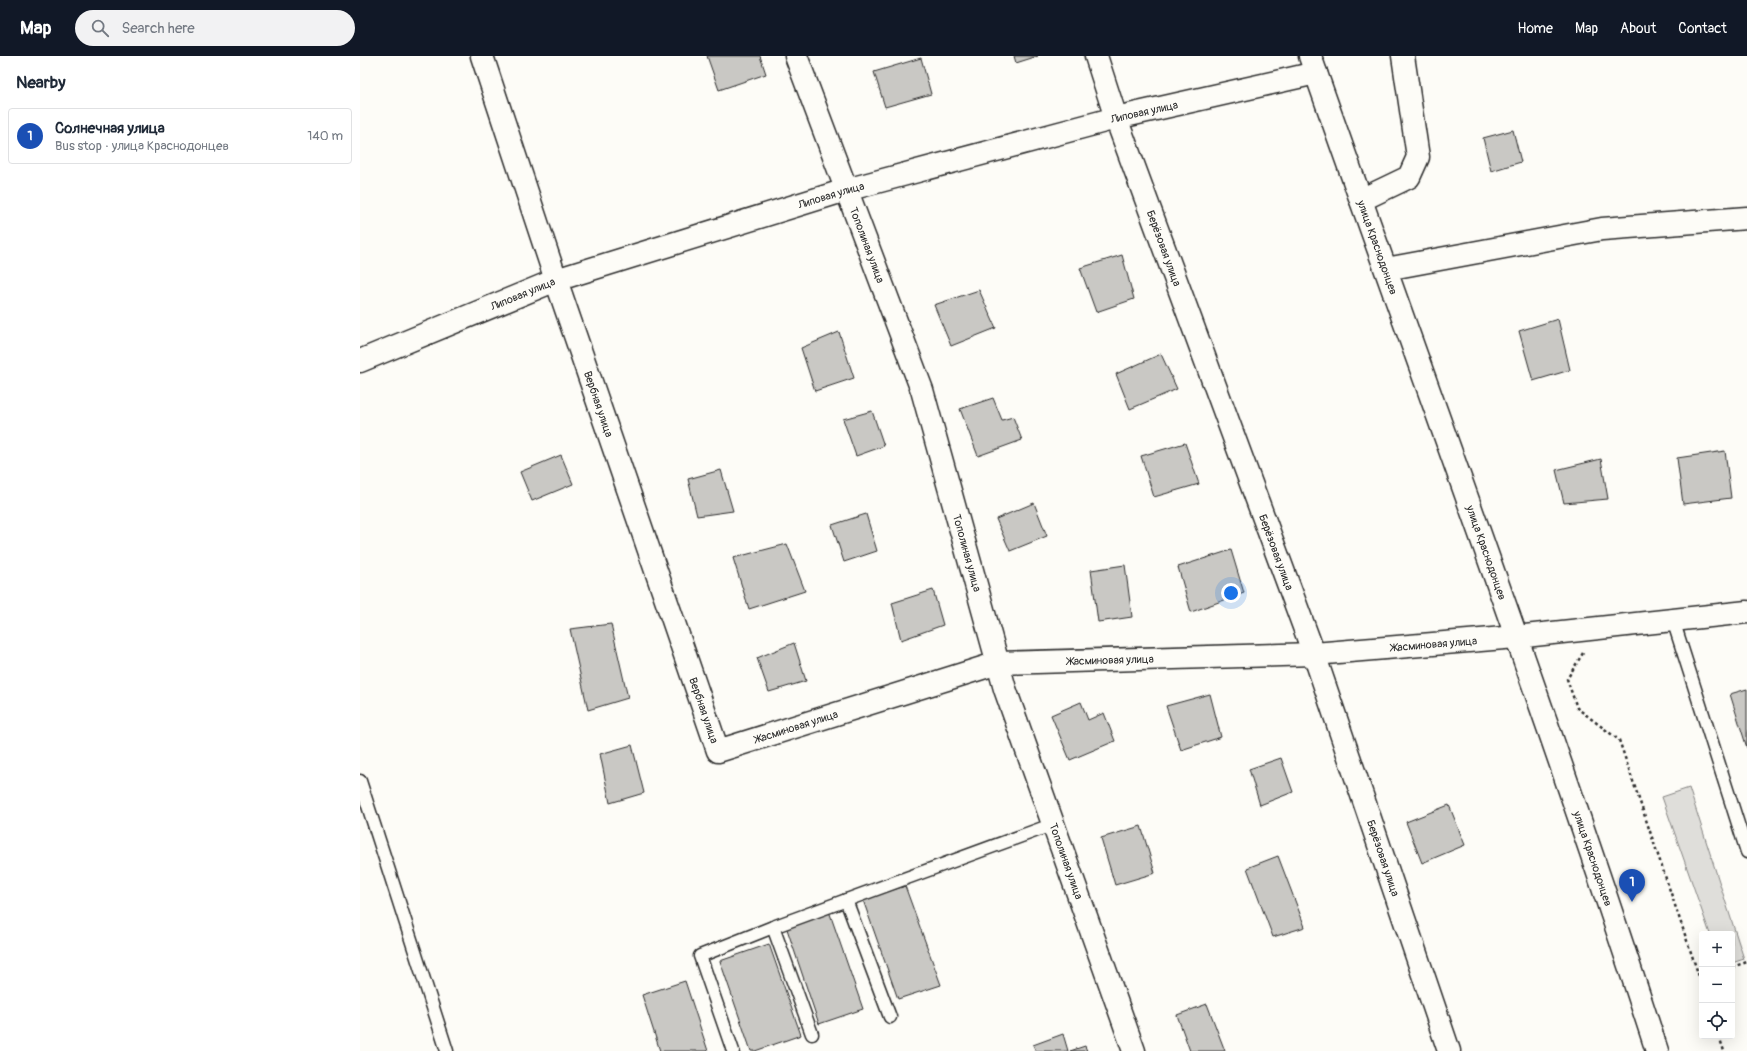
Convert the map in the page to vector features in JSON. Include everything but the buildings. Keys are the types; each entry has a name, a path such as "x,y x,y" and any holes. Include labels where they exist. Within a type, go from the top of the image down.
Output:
{"street":[{"name":"Вербная улица","path":"482,56 556,280 718,751"},
{"name":"Тополиная улица","path":"796,56 922,390 1005,689 1134,1051"},
{"name":"Берёзовая улица","path":"1096,56 1116,118 1314,654 1449,1051"},
{"path":"1361,200 1409,177 1418,157 1403,56"},
{"name":"Липовая улица","path":"360,361 556,280 846,190 1313,65"},
{"name":"улица Краснодонцев","path":"1313,65 1516,636 1624,950 1657,1051"},
{"path":"1386,269 1602,229 1747,218"},
{"name":"Жасминовая улица","path":"718,751 998,663 1314,654 1516,636 1747,612"}],"lane":[{"path":"1673,620 1747,852"},
{"path":"360,781 447,1051"},
{"path":"733,1051 700,956 773,927 1054,824"},
{"path":"846,900 890,1017"},
{"path":"773,927 812,1034"}],"path":[{"path":"1588,629 1588,645 1567,679 1577,708 1619,740 1699,971"},
{"path":"1735,966 1747,962"},
{"path":"1720,1039 1724,1051"}],"shaded area":[{"path":"1689,788 1735,931 1709,931 1662,797"},
{"path":"1735,931 1744,959 1735,962"}],"place":[{"name":"Солнечная улица","path":"1632,902"}]}
